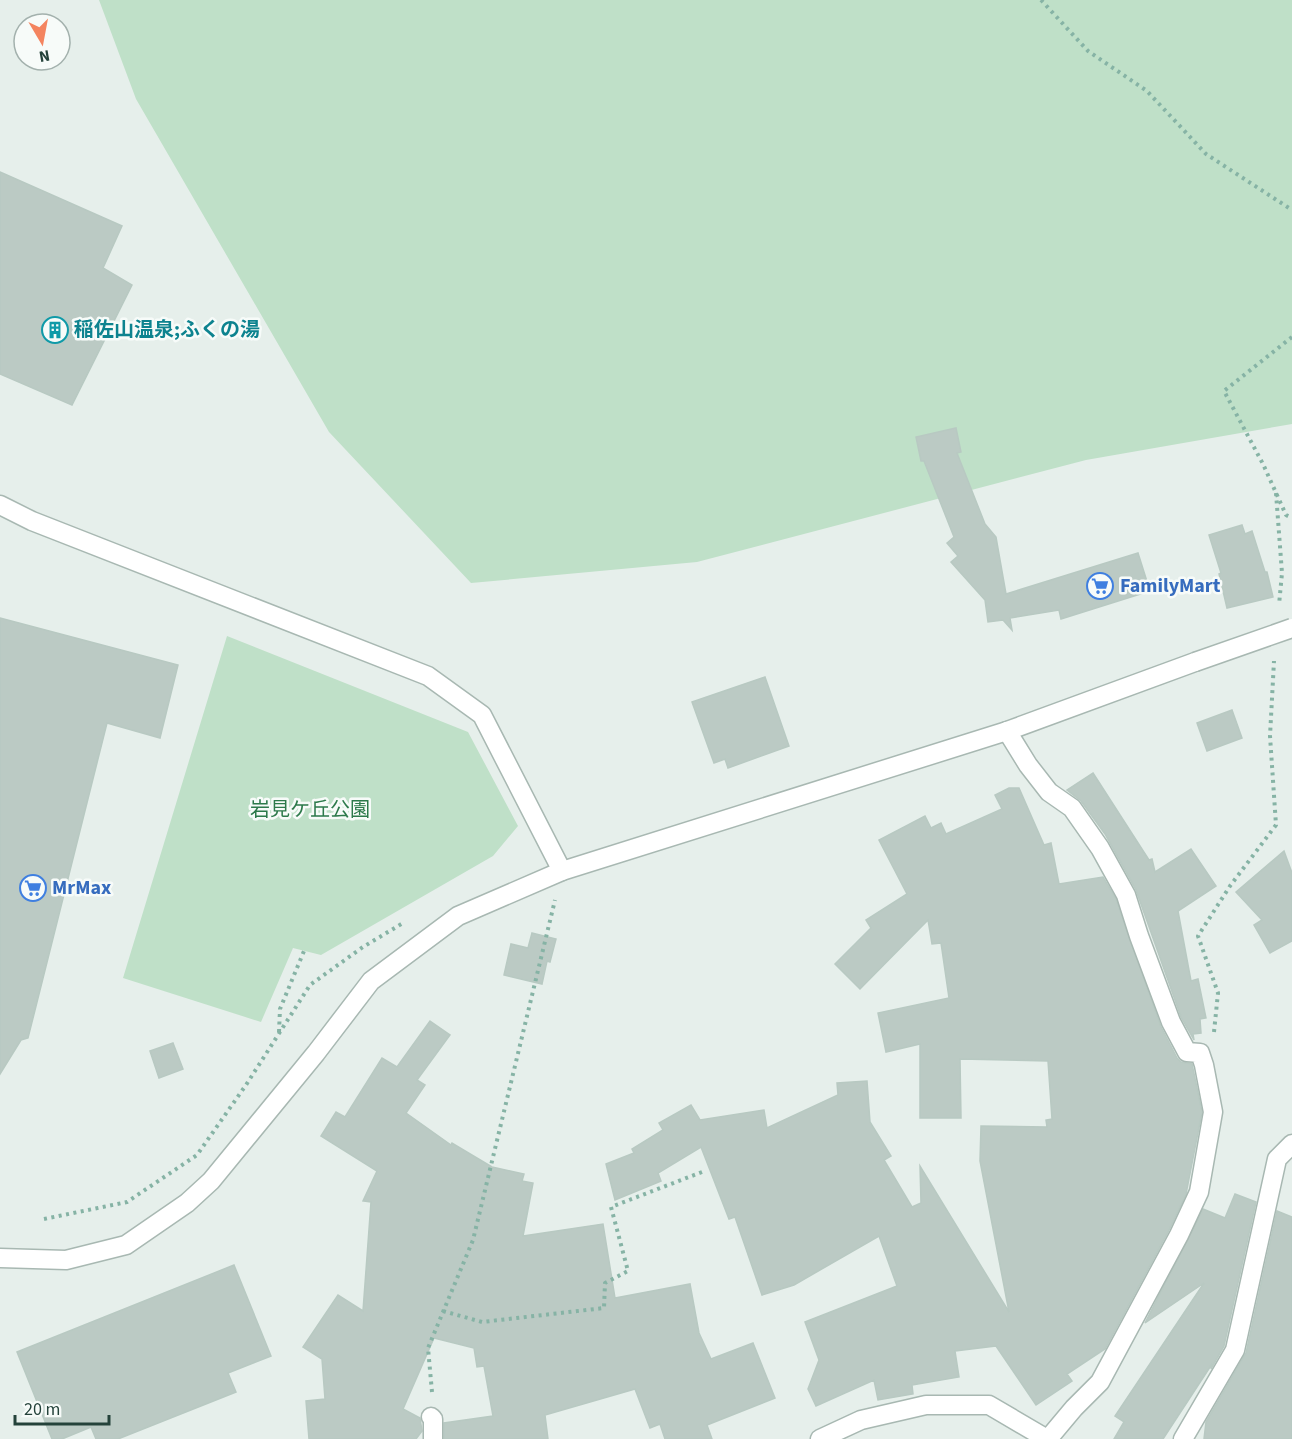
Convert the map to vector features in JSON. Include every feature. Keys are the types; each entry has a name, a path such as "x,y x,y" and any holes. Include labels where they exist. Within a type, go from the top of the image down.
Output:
{"street":[{"path":"0,505 32,521 428,676 482,715 562,871"},
{"path":"0,1258 66,1260 126,1245 187,1203 211,1181 316,1053 371,981 458,916 562,871 1006,731 1292,628"},
{"path":"820,1439 861,1420 926,1405 989,1405 1048,1439 1100,1382 1199,1192 1213,1112 1200,1053 1187,1052 1171,1022 1126,895 1105,857 1072,808 1050,792 1028,765 1006,731"},
{"path":"1183,1439 1235,1350 1277,1159 1292,1144"},
{"path":"431,1417 434,1419 433,1439"}],"path":[{"path":"1041,0 1088,51 1147,91 1206,154 1292,210"},
{"path":"1292,337 1224,390 1263,464 1286,515 1292,518"},
{"path":"1276,493 1282,573 1279,607"},
{"path":"1187,1052 1213,1041 1218,993 1198,936 1230,886 1276,825 1270,736 1275,654"},
{"path":"431,1417 432,1393 428,1348 472,1240 562,871"},
{"path":"44,1219 127,1202 197,1155 310,985 363,947 409,919"},
{"path":"279,1033 280,1010 304,951"},
{"path":"443,1311 482,1322 604,1308 605,1283 628,1272 611,1207 702,1172"}],"green space":[{"path":"99,0 1292,0 1292,424 1086,460 697,562 471,583 329,432 136,99"},
{"name":"岩見ケ丘公園","path":"227,636 468,732 518,826 493,856 321,955 293,948 261,1022 123,978"}],"building":[{"name":"稲佐山温泉;ふくの湯","path":"0,172 122,226 103,268 132,285 72,405 0,374"},
{"path":"956,428 961,452 957,453 985,524 996,537 1006,594 1138,553 1150,591 1061,619 1059,610 1010,618 1012,630 1003,620 988,622 985,600 951,562 958,556 947,543 954,537 924,461 921,461 916,437"},
{"path":"1242,525 1245,534 1252,531 1265,572 1267,572 1273,597 1227,608 1219,574 1221,573 1209,535"},
{"name":"MrMax","path":"0,618 178,665 160,738 107,723 28,1038 21,1040 0,1074"},
{"path":"765,677 789,746 728,768 725,759 714,763 692,702"},
{"path":"1232,710 1242,738 1207,751 1197,723"},
{"path":"1093,773 1149,860 1152,859 1155,872 1191,849 1216,886 1178,911 1191,981 1198,979 1206,1018 1200,1019 1201,1033 1193,1034 1194,1040 1181,1017 1136,890 1105,834 1081,801 1067,790"},
{"path":"1009,788 1019,788 1044,845 1051,843 1059,884 1103,877 1116,899 1161,1027 1177,1058 1181,1062 1192,1064 1202,1112 1186,1194 1105,1349 1067,1374 1072,1381 1036,1405 996,1346 955,1351 959,1377 912,1385 913,1394 878,1400 874,1380 816,1406 808,1389 819,1360 805,1322 897,1286 879,1236 794,1285 762,1295 735,1217 729,1219 701,1147 658,1173 661,1181 615,1200 606,1164 634,1153 632,1149 663,1130 659,1123 691,1105 700,1120 764,1110 767,1128 838,1095 837,1083 867,1081 870,1122 891,1156 884,1160 912,1207 921,1203 920,1166 1009,1312 980,1161 981,1126 1047,1127 1046,1120 1052,1119 1048,1061 960,1059 961,1118 920,1118 920,1044 886,1052 878,1013 949,998 941,943 932,944 928,920 860,989 835,964 871,928 866,920 907,894 879,840 925,816 931,828 941,823 946,834 1002,809 995,795"},
{"path":"1284,851 1292,873 1292,941 1270,953 1254,925 1262,920 1236,892"},
{"path":"532,933 556,939 550,962 547,961 542,984 504,975 511,944 528,948"},
{"path":"430,1021 450,1035 417,1080 425,1085 406,1113 451,1145 452,1143 492,1167 524,1174 522,1181 533,1183 523,1236 603,1224 615,1298 690,1284 699,1333 711,1359 753,1343 775,1398 707,1425 712,1439 665,1439 660,1424 650,1428 635,1389 545,1415 548,1439 444,1439 444,1423 493,1416 484,1366 477,1367 474,1348 434,1338 403,1409 420,1418 422,1431 416,1439 309,1439 306,1401 325,1399 322,1359 303,1347 338,1295 363,1311 371,1202 363,1201 377,1171 321,1136 336,1112 345,1117 382,1058 397,1067"},
{"path":"173,1043 183,1069 159,1078 150,1051"},
{"path":"1235,1194 1256,1202 1224,1346 1163,1439 1114,1439 1124,1422 1115,1416 1204,1283 1145,1323 1203,1209 1225,1218"},
{"path":"1277,1211 1292,1217 1292,1439 1204,1439 1206,1422 1246,1353"},
{"path":"234,1265 271,1356 228,1373 236,1392 118,1439 96,1439 91,1427 62,1439 52,1439 17,1352"}],"place":[{"name":"稲佐山温泉;ふくの湯","path":"55,330"},
{"name":"FamilyMart","path":"1100,586"},
{"name":"MrMax","path":"33,888"}]}
